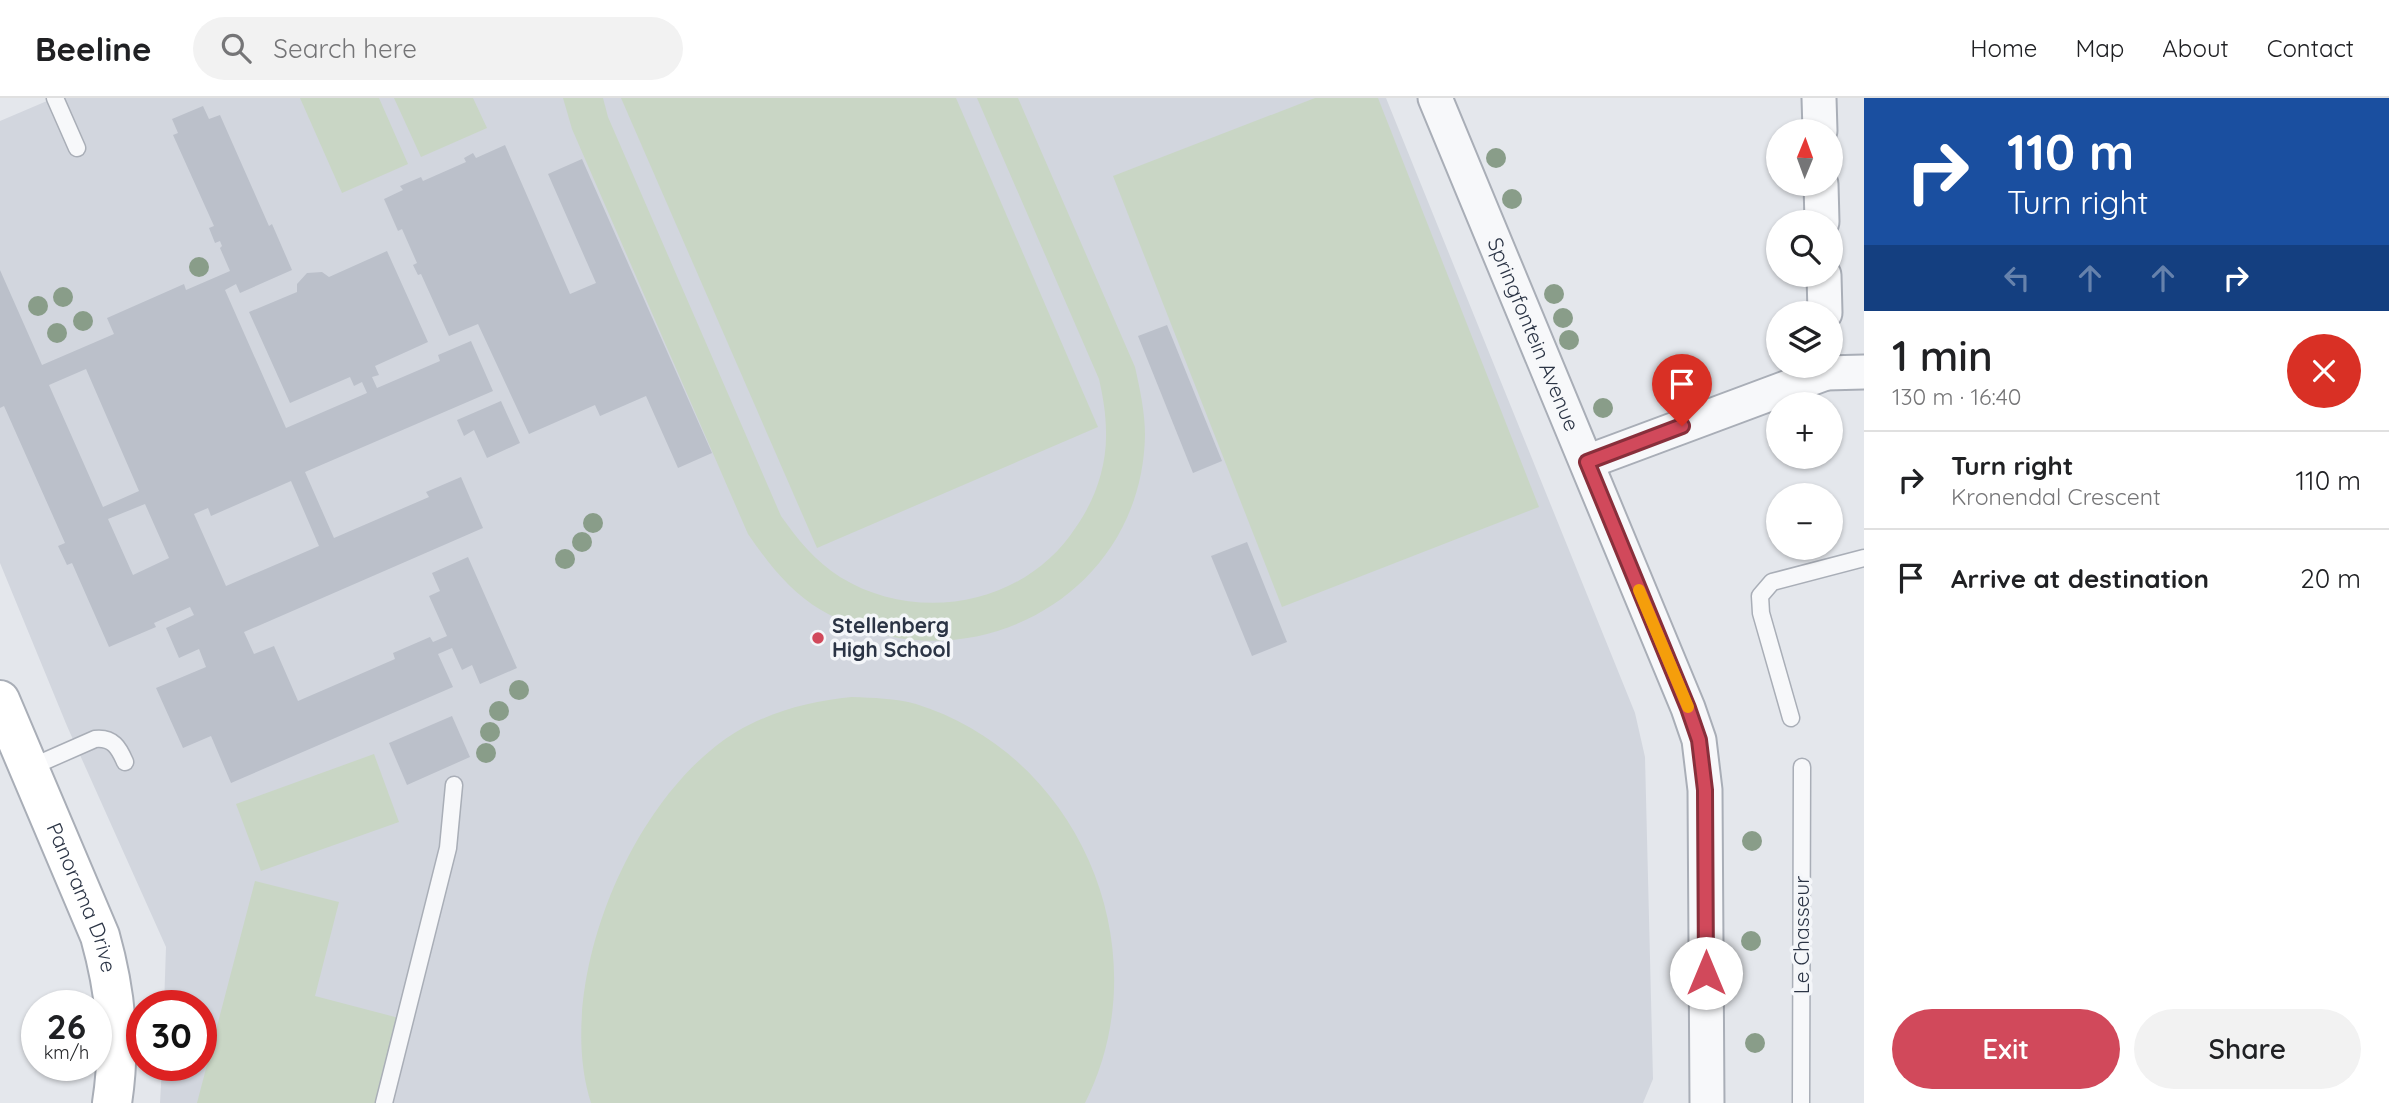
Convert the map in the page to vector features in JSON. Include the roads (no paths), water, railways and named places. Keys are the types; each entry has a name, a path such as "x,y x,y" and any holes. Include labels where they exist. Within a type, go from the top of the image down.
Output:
{"street":[{"name":"Springfontein Avenue","path":"1435,98 1688,708 1701,752 1705,790 1707,1103"},
{"path":"1819,98 1820,119"},
{"path":"1843,370 1864,372"},
{"path":"1587,462 1803,378"},
{"name":"Panorama Drive","path":"0,700 100,936 111,974 117,1013 118,1045 112,1103"}],"lane":[{"path":"55,98 77,148"},
{"path":"1791,718 1761,613 1760,596 1772,582 1864,558"},
{"path":"29,768 103,738 116,744 125,762"},
{"name":"Le Chasseur","path":"1801,1103 1802,768"},
{"path":"384,1103 448,848 454,785"}],"place":[{"name":"Stellenberg High School","path":"818,638"}]}
